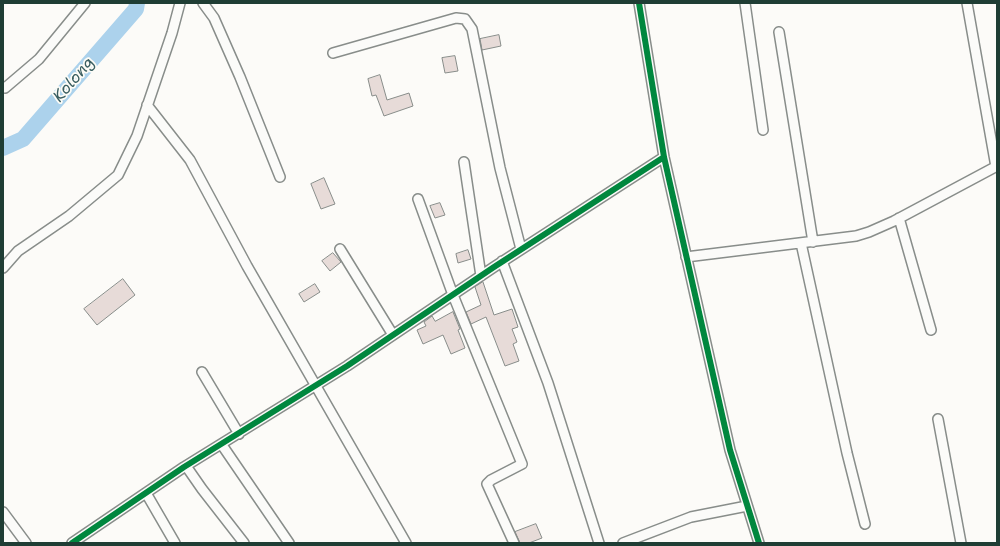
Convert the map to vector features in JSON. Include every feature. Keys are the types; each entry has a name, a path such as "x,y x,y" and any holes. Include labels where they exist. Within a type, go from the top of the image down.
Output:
{"street":[{"path":"3,87 5,88 39,59 85,3"},
{"path":"3,268 18,251 69,216 118,175 137,136 172,33 180,3"},
{"path":"203,3 214,18 240,77 280,177"},
{"path":"640,3 664,157 730,450 758,543"},
{"path":"745,3 763,130"},
{"path":"686,257 856,236 869,232 899,218 996,166 967,3"},
{"path":"333,53 456,18 465,19 472,29 500,168 521,249"},
{"path":"779,32 813,242"},
{"path":"148,105 190,160 247,266 406,543"},
{"path":"72,543 186,466 315,386 502,261 664,157"},
{"path":"464,162 481,276"},
{"path":"418,199 452,295 522,464 491,480 487,484 514,543"},
{"path":"899,218 930,330"},
{"path":"801,243 847,453 865,524"},
{"path":"340,249 393,335"},
{"path":"502,261 548,383 599,543"},
{"path":"202,372 239,434"},
{"path":"938,419 961,543"},
{"path":"222,445 289,543"},
{"path":"186,466 244,543"},
{"path":"146,493 175,543"},
{"path":"623,543 691,517 747,506"},
{"path":"3,512 26,543"}],"building":[{"path":"499,35 501,46 482,50 480,39"},
{"path":"455,56 458,71 445,73 442,58"},
{"path":"380,75 387,100 409,93 413,106 384,116 376,95 372,96 368,79"},
{"path":"324,178 335,204 321,209 311,184"},
{"path":"440,203 445,215 435,218 430,206"},
{"path":"468,250 471,259 458,263 456,254"},
{"path":"333,253 341,262 330,271 322,261"},
{"path":"123,279 135,295 97,325 84,309"},
{"path":"483,282 494,315 512,309 518,327 512,329 517,342 513,344 519,361 505,366 486,317 471,324 466,312 481,305 475,287"},
{"path":"315,284 320,292 304,302 299,294"},
{"path":"453,312 460,329 458,330 465,348 451,354 443,335 423,344 417,330 426,326 424,322 432,316 435,321"},
{"path":"536,524 542,538 529,543 520,543 515,532"}],"waterway":[{"name":"Kolong","path":"3,148 23,139 136,9 137,3"}],"cycle path":[{"path":"639,3 664,157 730,450 759,543"},
{"path":"72,543 184,467 347,366 494,267 664,157"}]}
